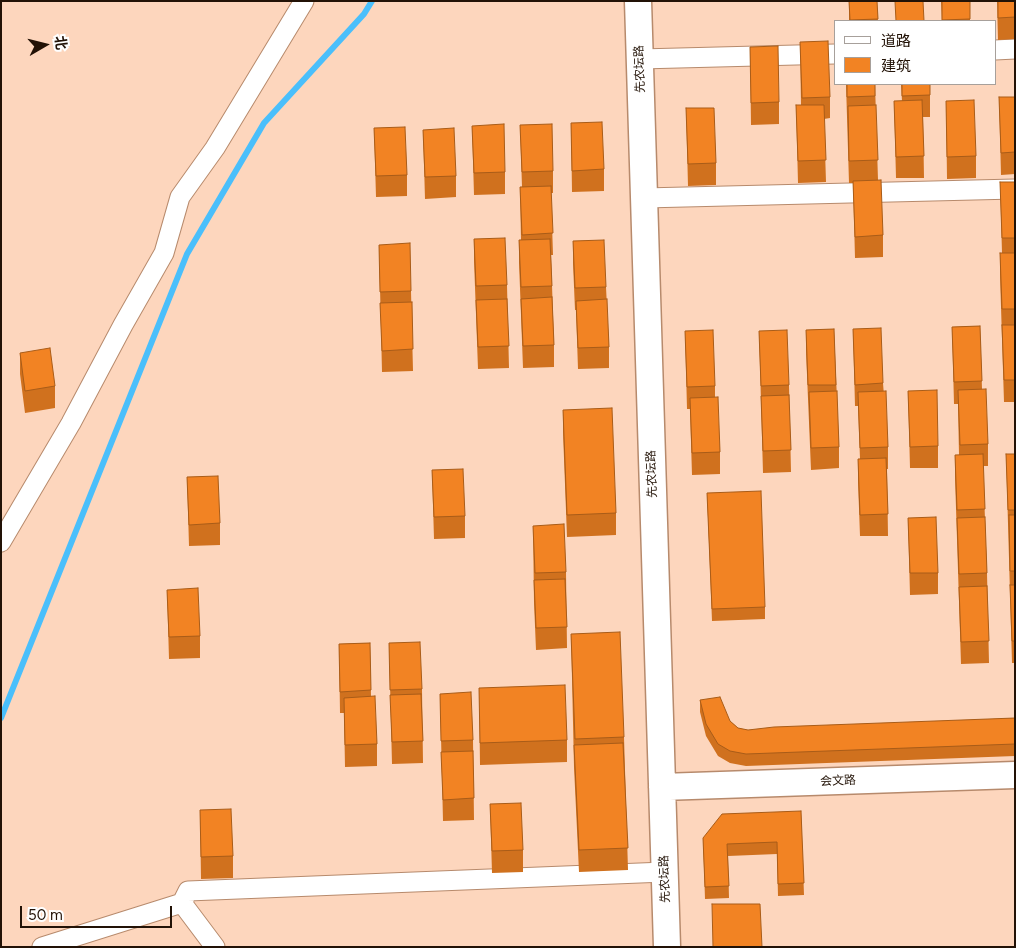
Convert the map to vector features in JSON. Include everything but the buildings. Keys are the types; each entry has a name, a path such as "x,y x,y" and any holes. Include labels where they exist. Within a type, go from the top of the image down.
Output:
{"street":[{"path":"1,542 70,423 164,252 180,197 215,148 304,1"},
{"name":"先农坛路","path":"638,1 667,947"},
{"path":"996,50 1015,49"},
{"path":"640,60 834,54"},
{"path":"644,198 1015,188"},
{"name":"会文路","path":"662,787 1015,775"},
{"path":"42,947 182,903 188,891 664,872"},
{"path":"182,903 215,947"}],"waterway":[{"path":"1,718 187,254 264,123 364,14 372,1"}]}
